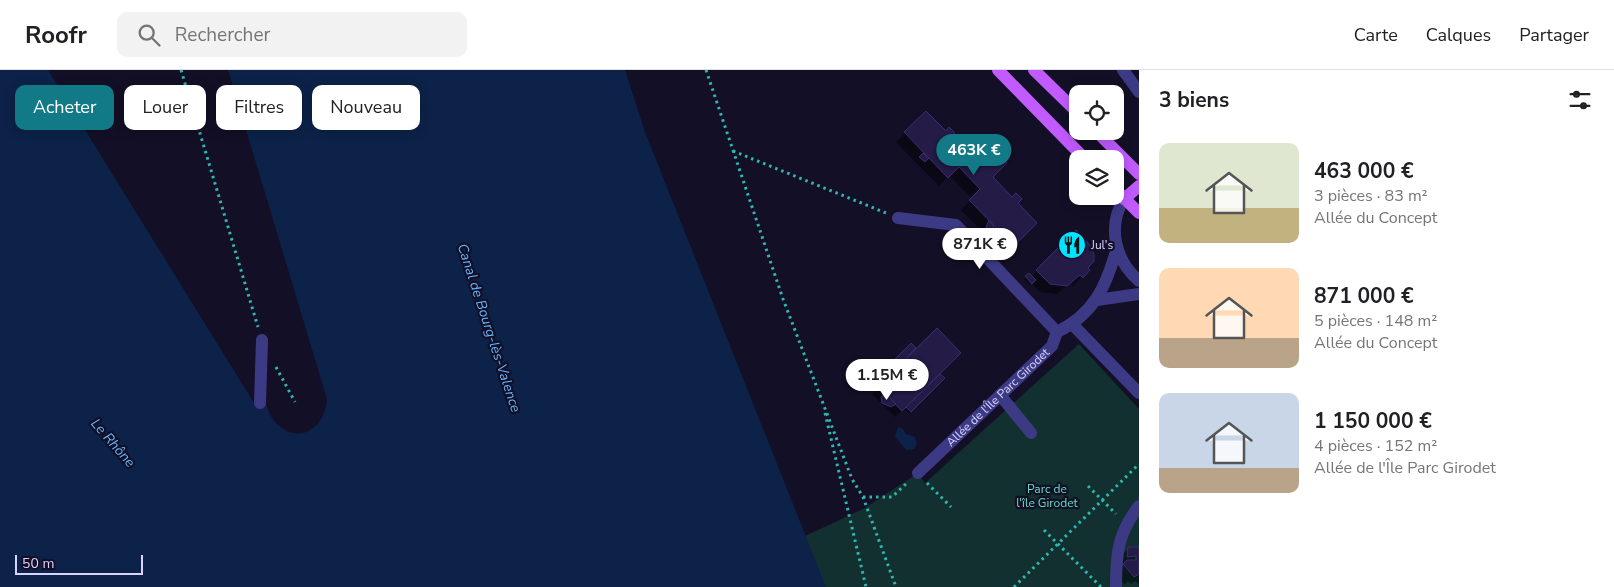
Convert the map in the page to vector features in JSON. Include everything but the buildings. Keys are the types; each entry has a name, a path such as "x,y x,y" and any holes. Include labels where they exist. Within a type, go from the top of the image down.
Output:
{"main road":[{"path":"998,70 1076,150"},
{"path":"1034,70 1069,104"},
{"path":"1105,140 1139,174"},
{"path":"1139,186 1124,199 1139,213"}],"street":[{"path":"1123,70 1139,92"},
{"path":"1120,205 1114,220 1117,248 1130,273 1139,281"},
{"path":"898,218 956,225 1057,332 1072,324 1097,300 1110,272 1117,248"},
{"path":"1097,300 1139,294"},
{"path":"1072,324 1139,393"},
{"name":"Allée de l'Île Parc Girodet","path":"918,473 1052,346 1057,332"},
{"path":"260,403 262,340"},
{"path":"1000,395 1031,433"},
{"path":"1116,587 1116,554 1126,522 1139,506"}],"path":[{"path":"181,70 262,340 295,402"},
{"path":"706,70 783,299 852,479 863,497 896,587"},
{"path":"733,151 898,218"},
{"path":"822,400 866,587"},
{"path":"1014,587 1139,464"},
{"path":"863,497 892,497 918,473 951,507"},
{"path":"1088,486 1126,522"},
{"path":"1044,530 1101,587"}],"green space":[{"name":"Parc de l'île Girodet","path":"1079,344 1139,409 1139,587 825,587 805,536 865,508 918,473 925,483"}],"water":[{"path":"0,70 48,70 57,85 15,85 15,130 85,130 254,403 266,404 272,417 280,427 290,432 299,433 309,431 317,424 324,414 327,399 246,130 302,130 302,85 233,85 228,70 625,70 645,132 826,587 0,587"},
{"path":"898,427 902,428 906,434 915,437 917,445 914,449 906,450 895,437"}],"place":[{"name":"Jul's","path":"1072,245"}],"water label":[{"name":"Canal de Bourg-lès-Valence","path":"489,328"},
{"name":"Le Rhône","path":"113,443"}]}
